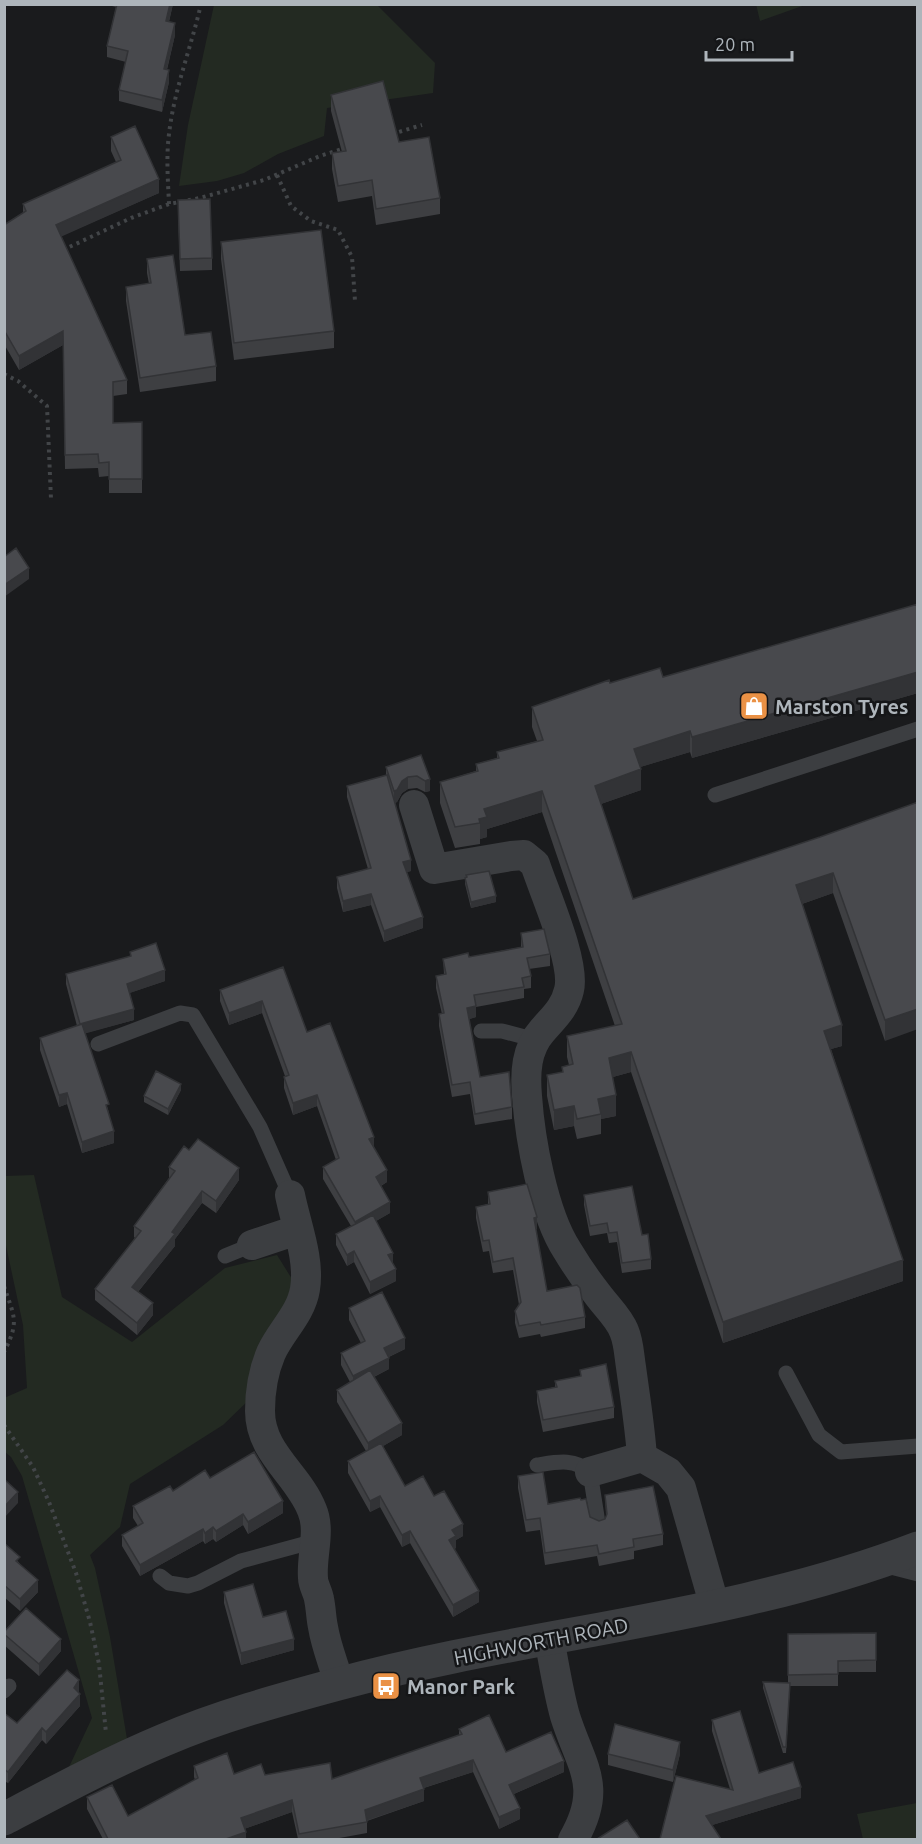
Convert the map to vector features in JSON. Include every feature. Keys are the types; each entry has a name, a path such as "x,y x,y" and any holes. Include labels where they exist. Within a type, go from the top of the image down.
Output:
{"street":[{"path":"414,805 434,869 524,855 535,864 565,952 570,979 570,989 560,1011 536,1040 528,1059 527,1098 536,1157 549,1211 564,1246 623,1328 628,1342 642,1457"},
{"path":"290,1195 306,1266 305,1289 300,1305 271,1352 260,1391 260,1415 269,1446 305,1496 313,1512 315,1541 313,1580 319,1597 323,1629 339,1683"},
{"path":"252,1245 297,1230"},
{"path":"590,1472 642,1457 668,1472 681,1488 715,1607"},
{"name":"HIGHWORTH ROAD","path":"4,1819 112,1763 166,1739 225,1717 339,1683 789,1590 918,1548"},
{"path":"549,1638 564,1713 588,1774 589,1790 586,1809 581,1826 573,1839"}],"lane":[{"path":"714,795 918,729"},
{"path":"98,1044 180,1013 192,1015 260,1127 290,1195"},
{"path":"482,1031 502,1031 536,1040"},
{"path":"225,1256 252,1245"},
{"path":"786,1373 819,1435 841,1452 918,1446"},
{"path":"537,1465 576,1463 590,1472 598,1523"},
{"path":"160,1576 169,1582 188,1586 198,1584 240,1561 315,1541"},
{"path":"875,1563 918,1574"}],"path":[{"path":"169,204 167,159 169,134 174,106 201,4"},
{"path":"388,136 422,125"},
{"path":"54,255 131,218 169,204 264,180 320,156 354,146"},
{"path":"277,175 291,206 311,221 338,230 352,257 355,301"},
{"path":"4,374 18,381 47,406 51,499"},
{"path":"4,1286 15,1321 14,1333 4,1352"},
{"path":"4,1425 33,1467 76,1573 99,1664 106,1732 112,1763"}],"shaded area":[{"path":"756,4 805,4 805,5 760,21"},
{"path":"214,5 377,5 435,63 433,93 327,108 324,136 278,154 244,173 217,181 179,186 188,125"},
{"path":"34,1175 62,1297 132,1342 225,1268 277,1255 292,1279 290,1300 253,1396 223,1425 130,1484 120,1527 90,1555 110,1637 127,1739 69,1767 92,1718 22,1476 11,1457 5,1452 4,1398 27,1388 23,1325 5,1241 5,1176"},
{"path":"917,1803 917,1839 863,1839 857,1814"}],"building":[{"path":"117,4 170,4 166,21 175,23 164,69 169,70 162,100 119,90 128,51 107,46"},
{"path":"383,81 399,142 429,137 440,198 376,209 372,180 338,186 332,153 346,151 331,95"},
{"path":"135,126 159,179 56,225 127,380 113,382 113,423 142,422 142,479 109,479 109,462 99,463 98,454 65,455 63,331 19,356 4,330 4,225 26,211 23,204 121,160 111,137"},
{"path":"210,199 212,258 180,259 178,200"},
{"path":"321,230 334,331 234,343 221,242"},
{"path":"173,255 185,335 211,332 216,366 140,378 126,287 151,283 147,259"},
{"path":"16,548 29,568 4,585 4,557"},
{"path":"918,604 918,672 692,737 690,731 634,749 641,769 595,786 633,899 918,802 918,1009 885,1020 833,873 796,885 842,1025 824,1031 903,1260 723,1322 631,1052 609,1058 616,1095 598,1099 601,1114 577,1119 574,1106 554,1110 547,1075 563,1072 562,1067 573,1064 567,1036 622,1024 542,791 484,809 487,817 479,819 480,823 455,827 440,782 478,771 476,764 499,758 497,752 543,740 532,707 609,680 610,683 660,668 663,677"},
{"path":"421,755 430,779 425,781 417,776 408,777 394,791 386,767"},
{"path":"387,775 411,860 403,862 423,917 384,931 371,894 343,901 337,877 371,868 347,786"},
{"path":"489,871 496,896 471,902 466,875"},
{"path":"544,929 550,954 527,958 531,976 522,978 524,987 474,995 476,1006 467,1008 480,1077 509,1072 512,1107 475,1114 470,1082 452,1085 439,1014 444,1013 436,976 446,974 443,959 468,953 469,957 523,947 521,933"},
{"path":"156,943 165,970 127,984 134,1009 80,1024 66,974 131,956 130,952"},
{"path":"283,967 307,1032 330,1023 374,1137 369,1139 387,1170 376,1177 390,1202 355,1222 323,1167 339,1158 317,1095 293,1103 284,1077 289,1075 262,1001 229,1013 220,990"},
{"path":"82,1024 109,1104 106,1105 114,1131 82,1142 67,1093 59,1095 40,1038"},
{"path":"156,1071 181,1084 168,1109 144,1096"},
{"path":"198,1139 239,1168 216,1201 202,1191 172,1232 175,1234 132,1287 153,1303 137,1323 95,1289 141,1231 134,1226 175,1171 169,1167 184,1146 189,1150"},
{"path":"527,1184 537,1217 534,1218 547,1291 577,1285 580,1288 585,1317 541,1325 540,1322 519,1326 515,1311 521,1302 513,1258 493,1262 489,1240 483,1241 476,1207 490,1204 488,1192"},
{"path":"632,1186 642,1235 648,1234 651,1259 622,1263 617,1232 609,1233 607,1223 590,1226 584,1195"},
{"path":"373,1215 393,1253 388,1255 396,1269 370,1282 354,1251 347,1255 336,1234"},
{"path":"382,1292 405,1338 384,1348 389,1358 353,1376 341,1353 365,1341 349,1308"},
{"path":"606,1364 614,1407 543,1420 537,1391 557,1387 555,1381 581,1376 580,1370"},
{"path":"370,1370 402,1423 368,1443 337,1390"},
{"path":"381,1443 405,1486 423,1476 434,1496 444,1491 463,1524 452,1530 456,1536 449,1540 479,1591 453,1605 410,1531 402,1535 380,1496 370,1501 348,1461"},
{"path":"254,1452 283,1501 248,1522 243,1514 216,1531 213,1527 205,1533 203,1529 140,1565 122,1535 143,1523 133,1506 170,1486 173,1491 205,1470 210,1478"},
{"path":"543,1472 548,1504 586,1499 590,1517 599,1521 605,1519 607,1514 605,1495 653,1486 663,1534 633,1539 634,1547 599,1554 597,1545 545,1553 540,1518 526,1520 518,1476"},
{"path":"4,1479 18,1492 4,1507"},
{"path":"4,1543 20,1557 16,1561 38,1580 20,1599 4,1585"},
{"path":"253,1584 263,1617 286,1611 294,1639 241,1653 224,1592"},
{"path":"26,1608 61,1639 39,1664 4,1634"},
{"path":"876,1633 876,1660 838,1661 838,1674 788,1675 788,1634"},
{"path":"67,1670 79,1680 74,1688 80,1694 46,1732 42,1728 8,1772 4,1769 4,1713 17,1723"},
{"path":"763,1682 790,1683 786,1747 783,1747"},
{"path":"740,1711 759,1773 793,1762 801,1787 706,1816 721,1839 660,1839 676,1776 733,1790 712,1720"},
{"path":"489,1715 506,1752 551,1732 564,1761 509,1785 520,1808 499,1817 473,1760 420,1778 424,1789 365,1810 367,1822 299,1834 292,1800 241,1818 246,1832 226,1839 108,1839 87,1797 112,1785 128,1816 198,1778 194,1766 227,1753 234,1774 261,1764 265,1775 330,1763 332,1779 462,1734 459,1729"},
{"path":"615,1724 680,1742 673,1770 608,1754"},
{"path":"627,1820 640,1839 597,1839"}],"place":[{"name":"Marston Tyres","path":"754,706"},
{"name":"Manor Park","path":"386,1686"}]}
